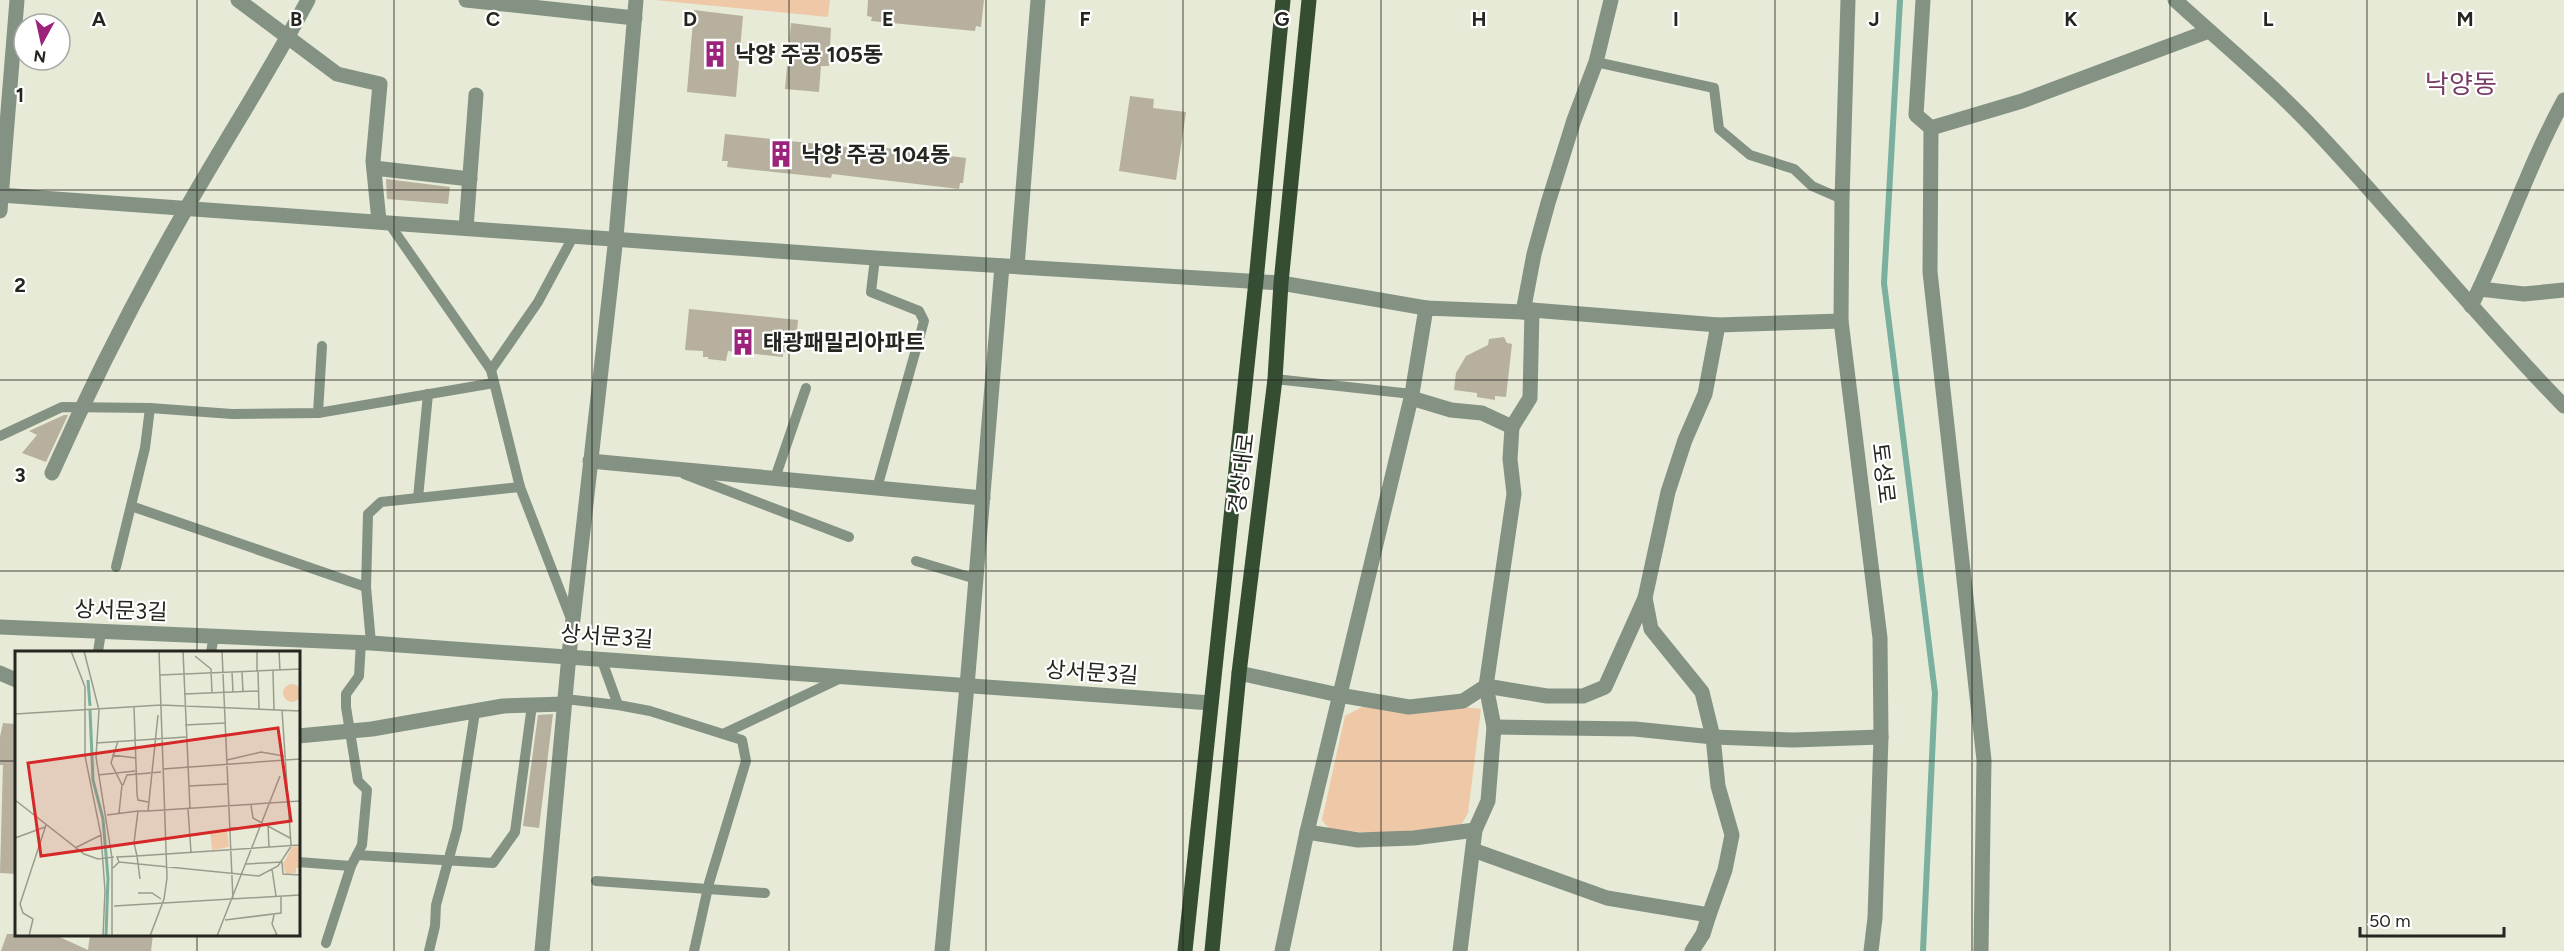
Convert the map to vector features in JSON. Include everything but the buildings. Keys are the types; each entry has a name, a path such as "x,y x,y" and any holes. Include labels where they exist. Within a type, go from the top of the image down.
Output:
{"main road":[{"name":"경상대로","path":"1185,951 1256,281 1283,0"},
{"name":"경상대로","path":"1212,951 1239,673 1275,379 1281,283 1309,0"}],"street":[{"path":"0,211 16,0"},
{"path":"52,473 81,407 185,210 308,0"},
{"path":"466,0 635,18"},
{"path":"542,951 568,655 615,237 636,0"},
{"path":"942,951 982,498 1038,0"},
{"path":"1460,951 1475,830 1488,801 1494,728 1486,687 1514,494 1510,459 1512,428 1530,398 1527,311 1534,254 1574,120 1596,62 1611,0"},
{"name":"토성로","path":"1848,0 1841,321 1880,638 1881,736 1875,918 1871,951"},
{"path":"1923,0 1916,115 1931,128 1930,272 1984,760 1981,951"},
{"path":"2175,0 2313,127 2421,245 2471,306 2564,406"},
{"path":"241,2 287,39 337,74 380,84 374,168 383,221"},
{"path":"1931,128 2022,100 2209,31"},
{"path":"466,228 476,95"},
{"path":"2471,306 2559,122 2564,100"},
{"path":"374,168 470,179"},
{"path":"1,195 185,210 615,237 875,258 1256,281 1281,283 1426,308 1527,311 1718,325 1841,321"},
{"path":"2480,289 2524,294 2564,290"},
{"path":"1282,951 1306,832 1412,396 1426,308"},
{"path":"1239,673 1339,695 1409,707 1463,701 1486,687 1547,696 1583,696 1605,687 1646,597 1668,492 1685,440 1705,394 1718,325"},
{"path":"1412,396 1451,410 1482,413 1512,428"},
{"path":"590,460 982,498"},
{"path":"1646,597 1652,629 1702,692 1713,737 1719,786 1732,835 1725,870 1703,934 1692,951"},
{"name":"상서문3길","path":"0,627 366,643 568,655 1210,703"},
{"path":"0,673 15,680"},
{"path":"300,736 350,732 503,706 564,701"},
{"path":"1494,728 1635,729 1713,737 1793,740 1881,736"},
{"path":"1306,832 1358,840 1414,838 1475,830"},
{"path":"1473,850 1607,897 1709,915"}],"lane":[{"path":"1596,62 1714,88 1719,129 1750,155 1794,169 1812,186 1842,199"},
{"path":"383,221 491,370 520,487 572,622"},
{"path":"491,370 538,302 574,236"},
{"path":"875,258 871,292 919,311 924,321 877,488"},
{"path":"318,413 322,346"},
{"path":"1275,379 1412,396"},
{"path":"0,436 62,407 150,408 232,414 318,413 494,383"},
{"path":"775,478 806,388"},
{"path":"418,498 428,394"},
{"path":"116,567 145,448 150,408"},
{"path":"669,468 849,537"},
{"path":"326,943 351,866 362,845 367,790 358,781 346,694 359,676 366,643 368,514 381,502 520,487"},
{"path":"131,506 366,587"},
{"path":"916,561 976,579"},
{"path":"98,651 101,632"},
{"path":"211,651 214,636"},
{"path":"602,658 618,705"},
{"path":"725,733 844,676"},
{"path":"564,701 618,705 650,711 742,740 746,761 708,888 694,951"},
{"path":"357,855 493,863 515,832 532,705"},
{"path":"429,951 435,926 436,905 457,829 475,711"},
{"path":"300,862 351,866"},
{"path":"596,881 765,893"}],"shaded area":[{"path":"655,0 830,0 828,17"},
{"path":"1366,705 1481,709 1468,813 1461,825 1407,833 1331,831 1322,820 1345,716"}],"waterway":[{"path":"1900,0 1884,283 1935,693 1923,951"}],"place":[{"name":"낙양 주공 105동","path":"715,54"},
{"name":"낙양 주공 104동","path":"781,154"},
{"name":"태광패밀리아파트","path":"743,342"}],"district":[{"name":"낙양동","path":"2461,84"}]}
